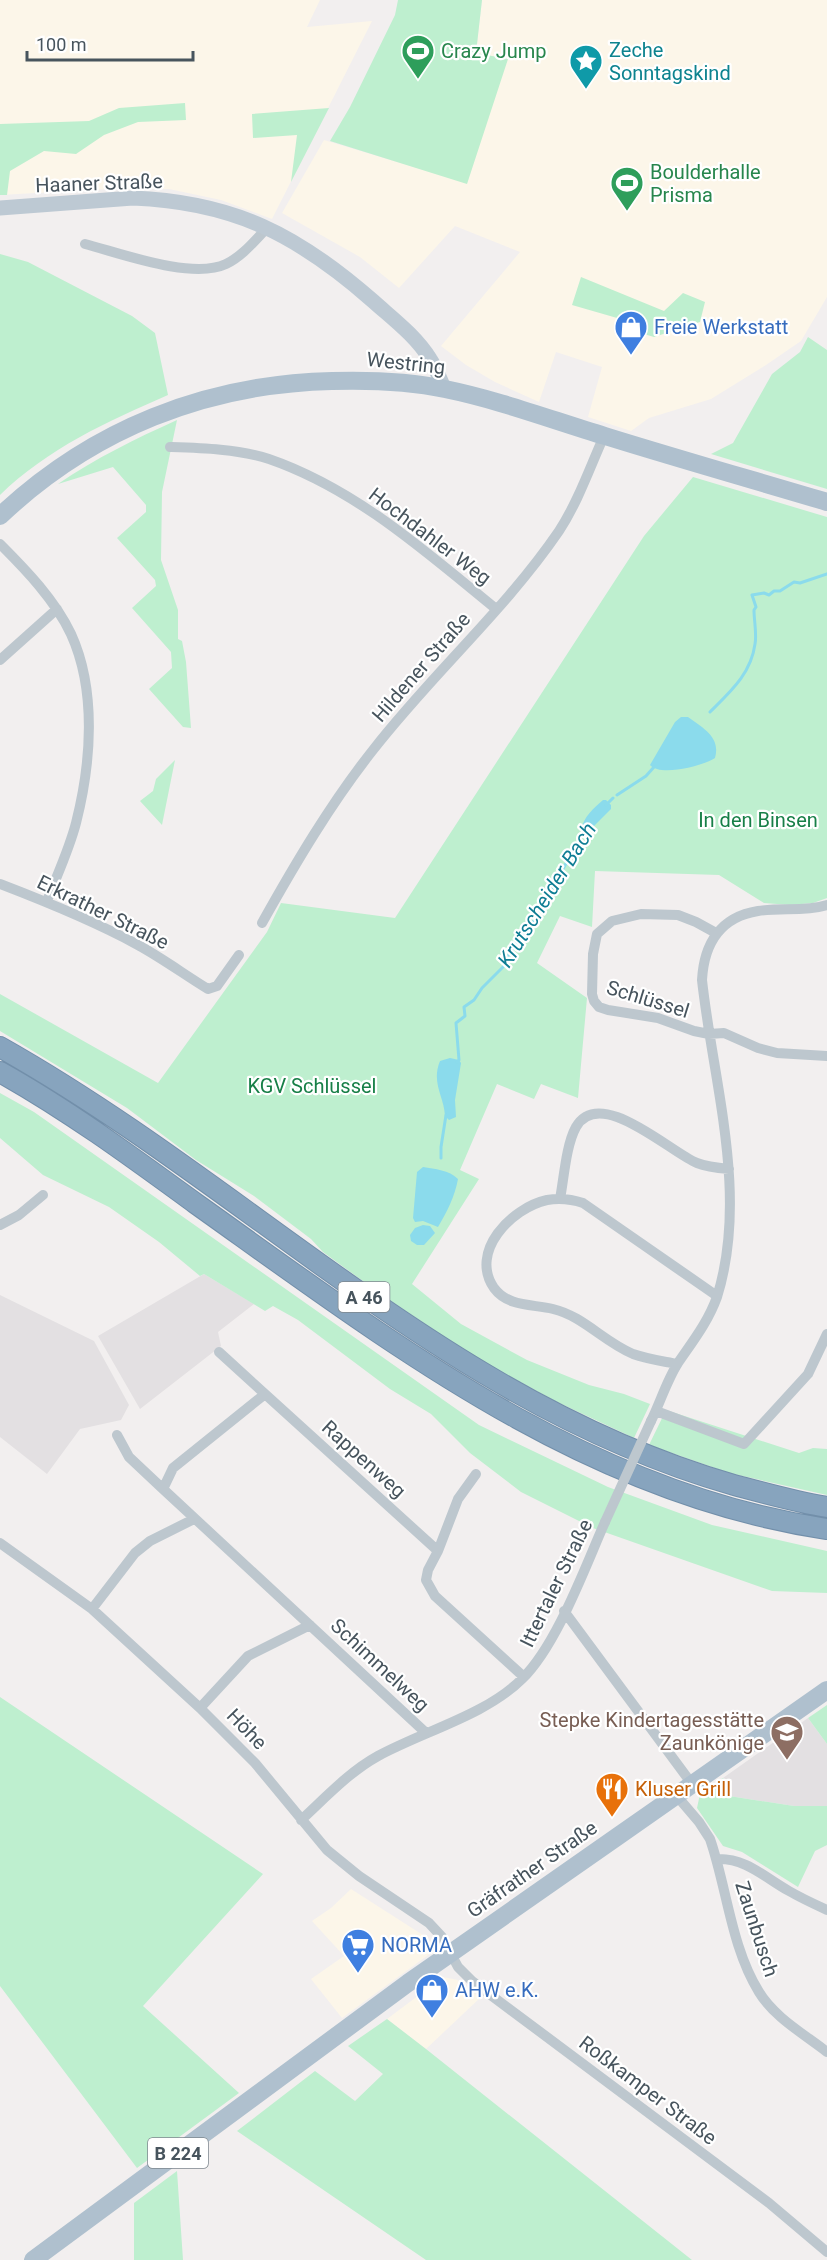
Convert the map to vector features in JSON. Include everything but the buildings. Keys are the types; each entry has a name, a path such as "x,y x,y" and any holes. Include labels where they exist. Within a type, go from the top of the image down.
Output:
{"highway":[{"name":"A 46","path":"0,1047 90,1102 379,1307 503,1386 583,1428 692,1473 827,1507"},
{"name":"A 46","path":"0,1072 81,1122 149,1169 366,1325 496,1408 554,1439 689,1495 752,1513 827,1529"}],"main road":[{"name":"Haaner Straße","path":"0,208 133,198 154,199 207,206 268,227 310,251 338,271 408,332 430,360 444,388"},
{"name":"Westring","path":"0,516 40,480 71,458 140,422 204,398 292,382 361,380 444,388 827,502"},
{"name":"Gräfrather Straße","path":"33,2260 408,1983 827,1690"}],"street":[{"path":"85,244 153,262 203,268 218,267 235,258 268,227"},
{"name":"Hildener Straße","path":"262,923 298,862 373,749 521,581 560,529 604,436"},
{"name":"Hochdahler Weg","path":"170,447 214,449 267,459 313,477 387,522 496,609"},
{"path":"0,544 57,609 71,635 84,677 88,751 84,785 75,825 47,901"},
{"path":"0,660 57,609"},
{"name":"Erkrather Straße","path":"0,884 47,901 140,946 208,989 217,986 239,955"},
{"path":"716,933 738,916 759,910 814,909 827,905"},
{"name":"Schlüssel","path":"654,1416 677,1364 705,1325 717,1296 727,1250 731,1214 729,1169 709,1034 702,980 707,951 716,933 678,915 663,913 625,916 612,921 597,934 592,994 599,1007 646,1015 694,1031 709,1034 724,1033 758,1048 777,1053 827,1056"},
{"path":"560,1199 571,1138 586,1116 596,1114 610,1116 647,1131 697,1163 729,1169"},
{"path":"0,1225 19,1215 43,1195"},
{"path":"677,1364 632,1353 574,1317 552,1308 513,1302 502,1297 494,1288 486,1266 488,1253 500,1230 523,1209 546,1200 560,1199 583,1203 717,1296"},
{"path":"654,1416 744,1444 808,1374 827,1334"},
{"name":"Rappenweg","path":"219,1352 438,1551"},
{"path":"163,1489 173,1468 266,1394"},
{"name":"Ittertaler Straße","path":"301,1820 366,1762 494,1702 524,1677 538,1660 564,1611 654,1416"},
{"name":"Schimmelweg","path":"117,1435 129,1457 426,1732"},
{"path":"476,1474 458,1499 438,1551 428,1570 426,1580 435,1596 524,1677"},
{"path":"92,1609 135,1553 150,1541 194,1519"},
{"name":"Höhe","path":"0,1543 92,1609 200,1708 255,1763 321,1843 343,1863 429,1923 442,1937 452,1954"},
{"path":"564,1611 692,1784"},
{"name":"Schimmelweg","path":"200,1708 248,1656 310,1625"},
{"name":"Zaunbusch","path":"676,1795 710,1839 741,1951 759,1993 781,2017 827,2052"},
{"name":"Zaunbusch","path":"717,1858 732,1858 742,1862 790,1892 827,1911"},
{"name":"Roßkamper Straße","path":"452,1954 458,1967 472,1981 769,2203 827,2252"}],"shaded area":[{"path":"0,0 320,0 307,27 372,21 272,219 221,200 169,189 109,189 0,195"},
{"path":"482,0 827,0 827,297 801,341 711,399 649,418 631,431 588,417 602,367 556,352 539,402 495,382 466,365 441,346 520,252 455,226 399,288 360,257 282,213 324,140 467,183 507,59 476,53"},
{"path":"204,1274 254,1304 218,1332 221,1346 140,1409 98,1336"},
{"path":"0,1295 94,1341 129,1405 121,1420 80,1429 47,1474 0,1437"},
{"name":"Stepke Kindertagesstätte Zaunkönige","path":"808,1718 827,1744 827,1806 794,1806 729,1796 729,1785 723,1778"},
{"path":"351,1889 426,1937 435,1950 342,2018 311,1979 344,1956 312,1921 331,1908"},
{"path":"443,1977 458,1980 480,1998 426,2049 387,2019"}],"green space":[{"path":"398,0 482,0 476,53 508,59 467,184 330,141 350,107 395,15"},
{"path":"185,103 186,120 138,122 104,135 76,154 44,151 10,171 7,195 0,195 0,124 89,121 119,108"},
{"path":"329,108 291,182 297,135 253,138 252,114"},
{"path":"0,254 28,262 132,316 155,333 168,395 79,437 38,464 0,495"},
{"path":"581,277 664,311 683,293 705,302 700,322 654,337 627,329 624,320 572,305"},
{"path":"808,337 827,350 827,489 711,454 733,443 772,374 800,352"},
{"path":"177,420 162,492 161,560 178,610 178,639 182,641 186,662 191,728 183,727 149,689 172,668 171,652 132,608 156,586 155,580 117,538 146,512 146,505 113,467 58,484 116,449"},
{"path":"693,477 827,517 827,898 813,903 790,905 764,903 719,875 595,871 592,927 560,916 537,963 587,998 578,1098 541,1084 534,1099 497,1084 460,1170 479,1179 412,1284 461,1324 527,1360 589,1385 624,1394 650,1404 634,1438 555,1401 474,1357 382,1295 323,1252 311,1239 254,1196 196,1160 127,1108 0,1031 0,994 158,1083 267,932 281,903 395,918 644,536"},
{"path":"175,760 162,825 140,801 153,791 156,779"},
{"path":"0,1093 34,1112 479,1425 608,1487 712,1525 827,1551 827,1593 772,1591 593,1528 521,1492 470,1453 431,1414 390,1389 298,1320 273,1306 265,1311 204,1274 200,1276 159,1242 109,1207 43,1175 0,1138"},
{"path":"666,1410 799,1453 813,1448 827,1449 827,1495 729,1473 649,1445"},
{"path":"0,1697 263,1874 143,2006 239,2093 137,2168 0,1986"},
{"path":"827,1705 827,1744 808,1718"},
{"path":"723,1778 729,1785 729,1796 794,1806 827,1806 827,1845 815,1851 798,1887 742,1852 723,1846 697,1808 700,1794"},
{"path":"387,2019 692,2260 426,2260 237,2131 315,2071 355,2101 383,2074 348,2046"},
{"path":"177,2171 183,2260 134,2260 134,2203"}],"water":[{"path":"681,717 688,717 709,734 715,744 715,758 682,769 655,768 650,765 675,722"},
{"path":"603,800 611,805 611,809 586,834 581,830 584,821"},
{"path":"450,1058 459,1060 461,1063 455,1100 456,1117 449,1120 445,1116 437,1076 440,1061"},
{"path":"423,1167 446,1172 458,1179 450,1204 438,1227 423,1221 415,1222 413,1218 417,1172"},
{"path":"423,1225 430,1226 435,1233 424,1245 417,1245 411,1241 410,1235 415,1228"}],"waterway":[{"name":"Krutscheider Bach","path":"710,712 738,682 753,655 756,640 754,610 756,607 752,595 764,593 769,595 794,582 800,583 827,574"},
{"name":"Krutscheider Bach","path":"617,795 646,776 654,767"},
{"name":"Krutscheider Bach","path":"606,805 613,798"},
{"name":"Krutscheider Bach","path":"457,1062 459,1060 456,1023 465,1016 464,1007 474,1000 482,988 503,967 512,948 534,921 584,831"},
{"name":"Krutscheider Bach","path":"441,1158 446,1115"}],"place":[{"name":"Crazy Jump","path":"418,80"},
{"name":"Zeche Sonntagskind","path":"586,90"},
{"name":"Boulderhalle Prisma","path":"627,212"},
{"name":"Freie Werkstatt","path":"631,356"},
{"name":"Stepke Kindertagesstätte Zaunkönige","path":"787,1761"},
{"name":"Kluser Grill","path":"612,1818"},
{"name":"NORMA","path":"358,1974"},
{"name":"AHW e.K.","path":"432,2019"}],"park label":[{"name":"In den Binsen","path":"758,820"},
{"name":"KGV Schlüssel","path":"312,1086"}]}
